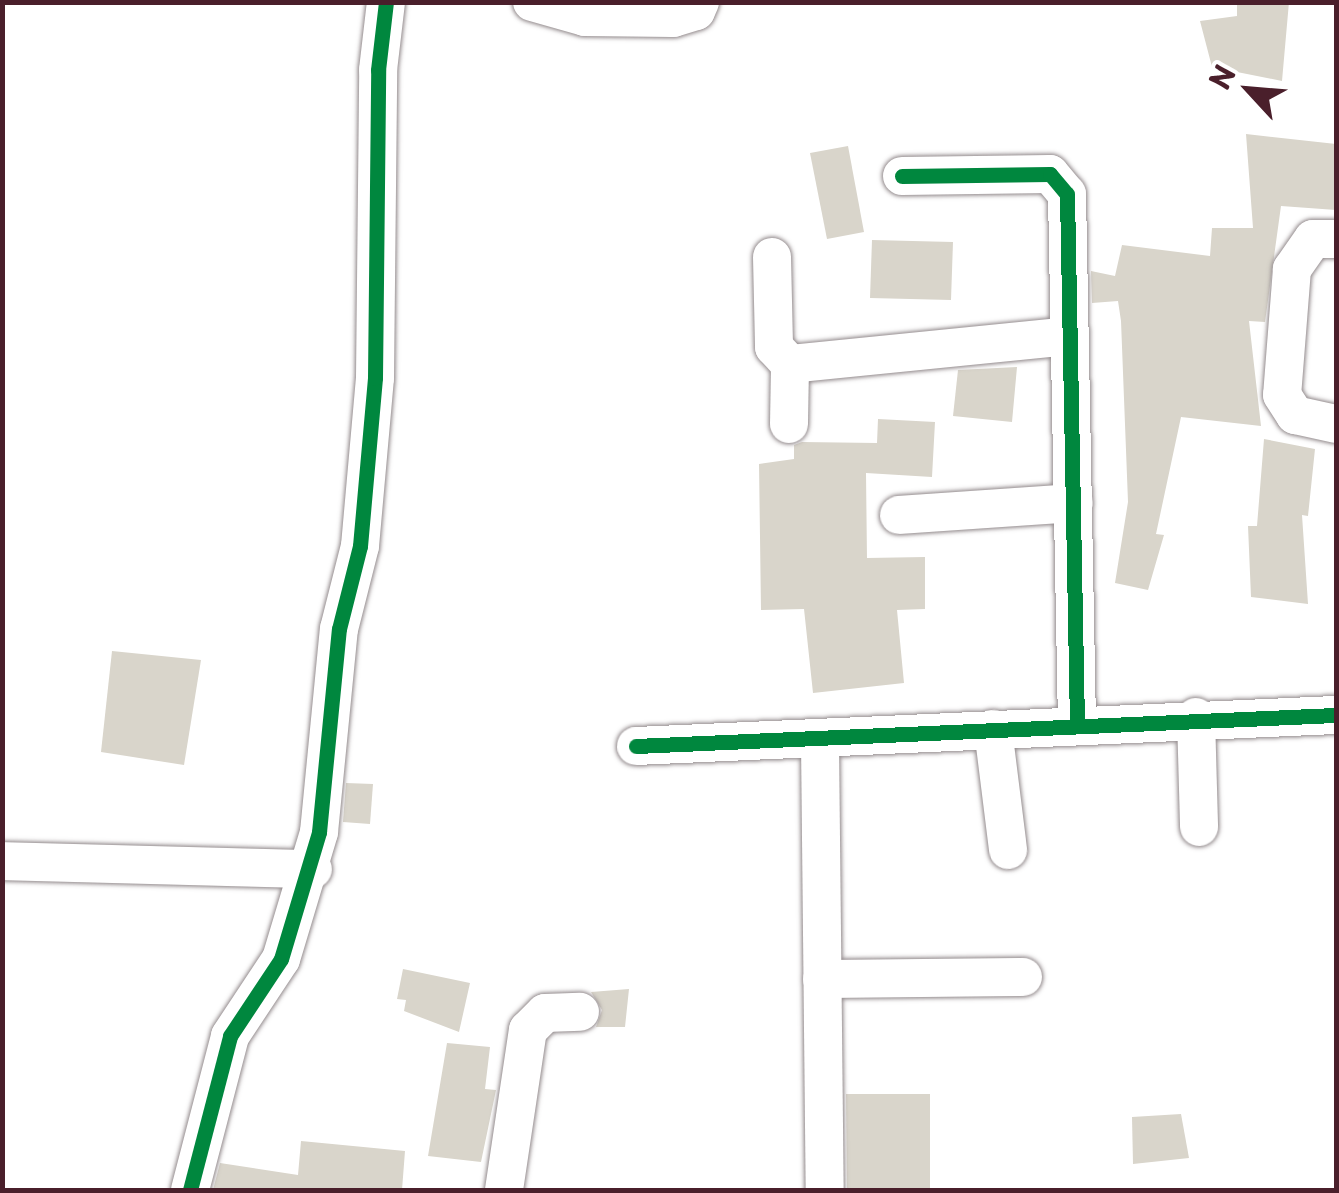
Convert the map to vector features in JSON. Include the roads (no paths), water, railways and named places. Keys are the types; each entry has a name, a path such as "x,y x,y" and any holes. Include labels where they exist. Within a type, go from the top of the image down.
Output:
{"street":[{"path":"190,1190 230,1036 281,959 313,869 340,629 360,546 375,378 378,70 386,2"},
{"path":"532,2 585,17 672,18 696,11 700,2"},
{"path":"902,176 1050,174 1061,181 1067,194 1077,724"},
{"path":"1336,239 1313,240 1292,269 1282,394 1295,415 1336,424"},
{"path":"772,257 774,347 790,364 789,424"},
{"path":"790,364 1070,336"},
{"path":"899,515 1074,503"},
{"path":"636,746 820,742 1077,724 1336,715"},
{"path":"1196,718 1199,826"},
{"path":"993,729 1008,850"},
{"path":"820,742 825,1190"},
{"path":"2,861 313,869"},
{"path":"822,979 1023,977"},
{"path":"504,1190 528,1030 545,1013 580,1012"}]}
